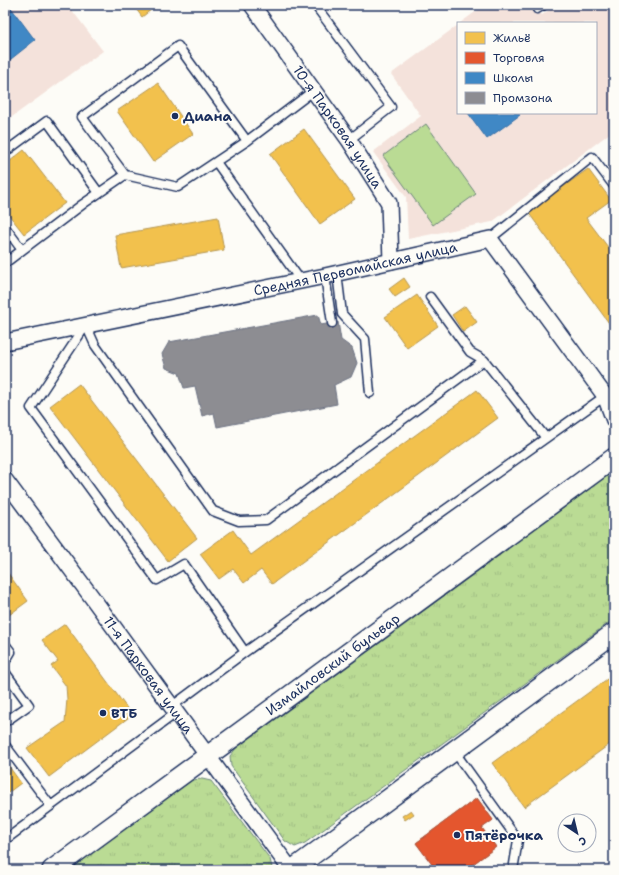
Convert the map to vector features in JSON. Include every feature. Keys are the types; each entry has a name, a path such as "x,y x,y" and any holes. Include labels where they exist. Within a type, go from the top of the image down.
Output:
{"street":[{"name":"10-я Парковая улица","path":"252,5 348,140 389,203 391,261"},
{"name":"Средняя Первомайская улица","path":"5,342 300,281 490,239"},
{"path":"490,239 605,396 614,420"},
{"name":"Измайловский бульвар","path":"52,870 614,458"},
{"name":"11-я Парковая улица","path":"5,480 291,870"},
{"path":"291,870 614,633"}],"lane":[{"path":"315,5 391,107 348,140"},
{"path":"247,141 178,46 82,116 125,175 178,187 247,141 313,91"},
{"path":"5,152 47,120 99,192"},
{"path":"490,239 592,157 614,186"},
{"path":"216,162 300,281"},
{"path":"5,263 99,192 125,175"},
{"path":"5,227 22,250"},
{"path":"331,274 332,323"},
{"path":"331,274 342,314 365,339 370,393"},
{"path":"430,297 470,352 484,360 546,438"},
{"path":"86,325 95,345 213,511 239,521 266,520 484,360"},
{"path":"86,325 31,408 157,580 184,564 246,652"},
{"path":"5,840 174,710 246,652 605,396"},
{"path":"5,644 11,652 5,662"},
{"path":"5,672 29,705 5,722"},
{"path":"5,745 50,805"},
{"path":"454,751 518,840 513,870"}],"shaded area":[{"path":"5,5 68,5 103,51 5,122"},
{"path":"485,5 534,5 542,15 556,5 607,5 614,15 614,130 492,222 408,239 406,197 373,152 421,116 391,74 457,26 457,114 597,114 597,22 461,22"}],"green space":[{"path":"426,124 476,194 433,225 383,156"},
{"path":"614,471 614,619 305,843 295,847 285,841 231,766 230,756 237,747"},
{"path":"202,779 211,781 270,859 271,870 69,870 192,780"}],"building: Жильё":[{"path":"133,5 157,5 142,17"},
{"path":"158,83 193,134 153,162 117,111"},
{"path":"304,129 355,199 320,224 270,154"},
{"path":"24,150 65,203 24,234 5,210 5,165"},
{"path":"588,169 611,200 586,218 614,255 614,330 528,212"},
{"path":"218,217 224,250 121,268 115,235"},
{"path":"404,278 410,287 395,297 389,289"},
{"path":"417,295 438,326 407,348 385,317"},
{"path":"465,306 477,322 463,332 452,315"},
{"path":"79,384 197,538 168,561 50,406"},
{"path":"477,390 498,418 272,584 261,570 244,583 233,569 219,579 200,554 233,530 251,555"},
{"path":"5,569 28,601 5,618"},
{"path":"65,624 132,715 49,777 27,748 65,722 67,699 66,686 51,666 58,661 42,640"},
{"path":"614,674 614,741 524,807 492,763"},
{"path":"5,761 21,783 5,795"},
{"name":"Пятёрочка","path":"477,798 493,820 482,828 496,847 465,870 435,870 436,869 416,843"},
{"path":"411,810 414,814 405,820 402,816"}],"building: Торговля":[{"name":"Пятёрочка","path":"477,798 493,820 482,828 496,847 465,870 436,870 416,843"}],"building: Школы":[{"path":"5,5 9,5 35,40 6,63"},
{"path":"469,114 520,115 487,139"}],"building: Промзона":[{"path":"318,315 321,325 338,322 341,340 352,348 357,363 351,377 334,385 337,404 217,427 214,413 202,416 195,386 184,388 179,373 166,368 162,354 169,342"}],"place":[{"name":"Диана","path":"175,116"},
{"name":"ВТБ","path":"103,713"},
{"name":"Пятёрочка","path":"457,835"}]}
